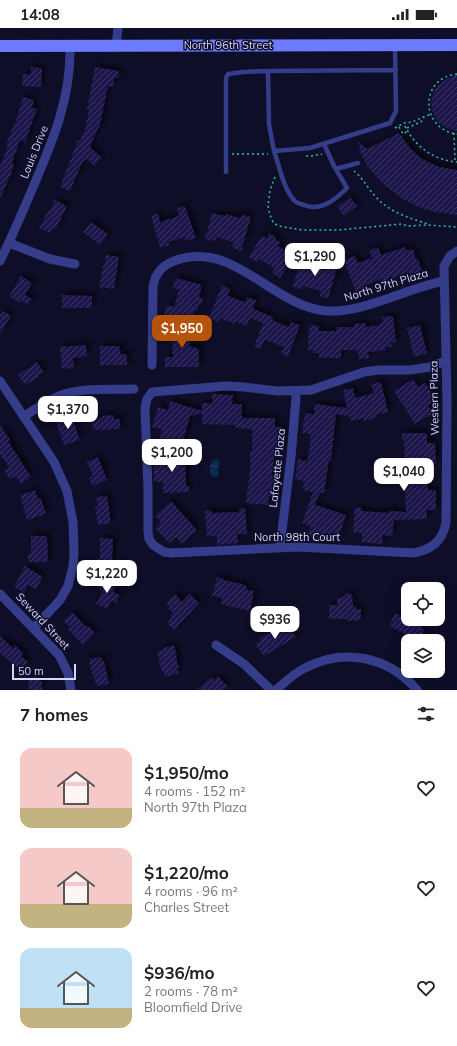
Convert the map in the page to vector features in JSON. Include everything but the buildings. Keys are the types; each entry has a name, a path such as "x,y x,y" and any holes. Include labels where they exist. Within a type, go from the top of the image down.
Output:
{"street":[{"path":"116,46 118,28"},
{"name":"North 96th Street","path":"0,46 457,45"},
{"name":"Louis Drive","path":"0,261 60,122 67,88 70,47"},
{"path":"9,243 50,259 75,264"},
{"name":"Western Plaza","path":"436,544 442,536 446,523 446,361 444,266 450,256 456,252"},
{"name":"North 97th Plaza","path":"152,365 154,280 161,268 176,260 199,256 217,258 229,263 294,301 311,308 328,311 341,311 357,308 427,285 444,281"},
{"path":"295,390 311,390 364,372 379,370 410,370 429,367 446,361"},
{"path":"0,381 54,462 63,480 70,505 74,540 73,566 68,586 60,600 34,628"},
{"name":"North 98th Court","path":"295,390 277,391 226,386 152,392 150,394 145,408 148,532 150,539 158,549 171,553 280,547 320,547 412,553 428,549 436,544"},
{"path":"24,416 52,399 69,393 88,390 134,389"},
{"name":"Lafayette Plaza","path":"280,547 291,457 296,398 295,390"},
{"name":"Seward Street","path":"0,594 55,650 68,673 71,690"},
{"path":"216,645 244,664 271,690"},
{"path":"276,690 293,675 312,664 328,659 348,657 369,659 389,666 400,673 417,690"}],"lane":[{"path":"275,152 310,148 390,123 396,112 395,45"},
{"path":"226,172 226,78 228,74 268,71 396,70"},
{"path":"268,71 269,124 275,152 288,191 296,202 308,207 324,205 334,200 347,188 324,144"},
{"path":"336,169 358,163"}],"path":[{"path":"423,117 420,122 406,127 416,143 427,152 442,159 456,162 456,134 442,129 434,121 430,112 429,102 431,91 437,82 447,76 457,74"},
{"path":"399,127 403,134 408,131"},
{"path":"226,154 275,152"},
{"path":"304,155 312,156 328,152"},
{"path":"347,166 358,174 377,199 392,210 433,226"},
{"path":"281,172 273,179 268,206 273,222 278,226 302,230 370,228 393,224 402,224 407,226 457,227"}],"water":[{"path":"217,459 220,463 218,468 219,474 217,477 213,477 210,474 210,467 212,461"}]}
